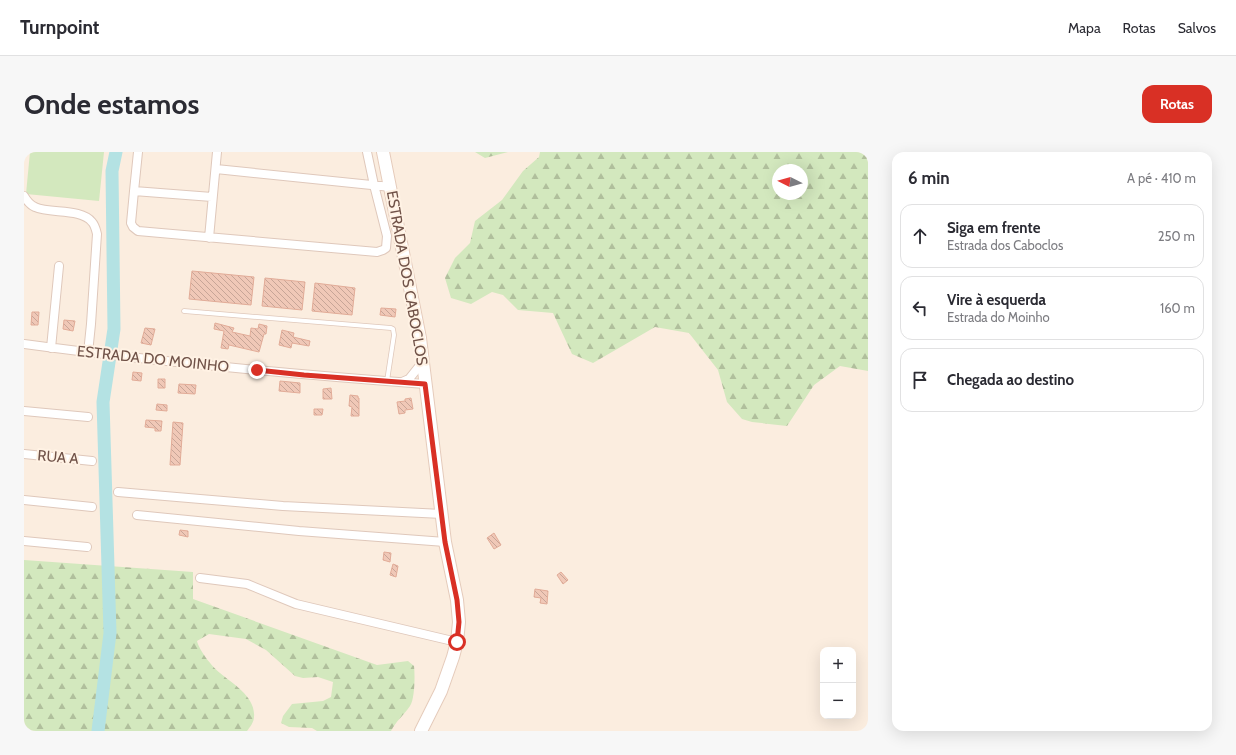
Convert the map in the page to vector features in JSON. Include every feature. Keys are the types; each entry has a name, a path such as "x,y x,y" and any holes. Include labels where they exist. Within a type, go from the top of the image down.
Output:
{"street":[{"path":"138,152 131,222 133,227 138,231 377,252 386,248 387,236 374,185 368,152"},
{"path":"209,238 217,152"},
{"name":"ESTRADA DOS CABOCLOS","path":"383,152 420,338 445,542 457,600 459,622 457,642 453,657 441,691 421,731"},
{"path":"216,169 391,187"},
{"path":"134,191 212,197"},
{"path":"24,196 33,207 80,215 92,222 95,227 96,241 88,352"},
{"path":"51,348 59,266"},
{"name":"ESTRADA DO MOINHO","path":"24,344 101,354 304,375 425,384"},
{"path":"401,382 409,379 421,364 423,364"},
{"path":"24,411 88,417"},
{"name":"RUA A","path":"24,454 92,461"},
{"path":"118,492 283,506 442,514"},
{"path":"24,500 92,507"},
{"path":"137,515 299,531 445,542"},
{"path":"24,541 87,547"},
{"path":"200,578 247,584 296,604 457,642"}],"lane":[{"path":"184,311 391,328 393,329 394,335 387,381"}],"green space":[{"path":"30,152 104,152 99,201 26,194"},
{"path":"475,152 508,152 485,158"},
{"path":"540,152 868,152 868,371 840,366 814,385 787,426 752,422 742,419 727,402 718,370 689,333 655,327 593,363 572,354 553,313 518,310 503,295 492,292 471,304 451,298 445,278 455,258 470,243 475,221 502,200 523,171 539,157"},
{"path":"24,560 193,572 193,599 377,665 408,661 414,666 412,703 391,731 317,731 312,728 289,727 281,723 283,716 292,704 323,701 331,697 333,682 318,677 303,678 295,676 266,650 246,639 209,634 197,641 198,645 213,667 248,697 254,710 254,719 247,731 24,731"}],"building":[{"path":"192,271 254,277 251,305 189,299"},
{"path":"265,278 305,282 302,310 262,306"},
{"path":"315,283 355,288 352,315 312,311"},
{"path":"381,308 396,309 395,317 380,315"},
{"path":"32,312 39,312 38,325 31,325"},
{"path":"64,320 75,321 73,331 63,329"},
{"path":"215,323 234,328 232,332 250,336 251,328 258,329 259,324 267,326 266,334 264,334 259,352 229,345 228,349 221,348 224,331 214,329"},
{"path":"145,328 155,329 151,345 141,343"},
{"path":"282,330 294,333 293,337 310,341 309,346 292,343 291,348 279,345"},
{"path":"133,372 142,373 141,381 132,380"},
{"path":"158,379 165,379 165,388 158,388"},
{"path":"280,381 300,383 300,393 279,391"},
{"path":"179,384 196,385 195,394 178,393"},
{"path":"331,388 332,399 323,399 323,389"},
{"path":"350,395 358,396 359,398 359,416 351,416 352,407 349,406"},
{"path":"411,398 413,409 405,410 405,413 399,414 397,402 405,401 405,399"},
{"path":"157,404 167,405 167,411 156,410"},
{"path":"314,409 323,409 322,415 314,415"},
{"path":"146,420 162,421 161,431 155,431 155,428 145,427"},
{"path":"173,422 183,423 180,465 170,465"},
{"path":"180,530 188,531 188,537 179,535"},
{"path":"494,533 501,545 494,549 487,538"},
{"path":"384,552 391,553 390,562 383,560"},
{"path":"393,564 398,566 396,577 390,575"},
{"path":"561,572 568,580 563,584 557,575"},
{"path":"535,589 548,591 547,604 540,603 541,598 534,597"}],"waterway":[{"path":"98,731 110,633 103,402 114,329 112,171 116,152"}],"route":[{"path":"257,370 425,384 445,542 457,600 459,622 457,642"}]}
